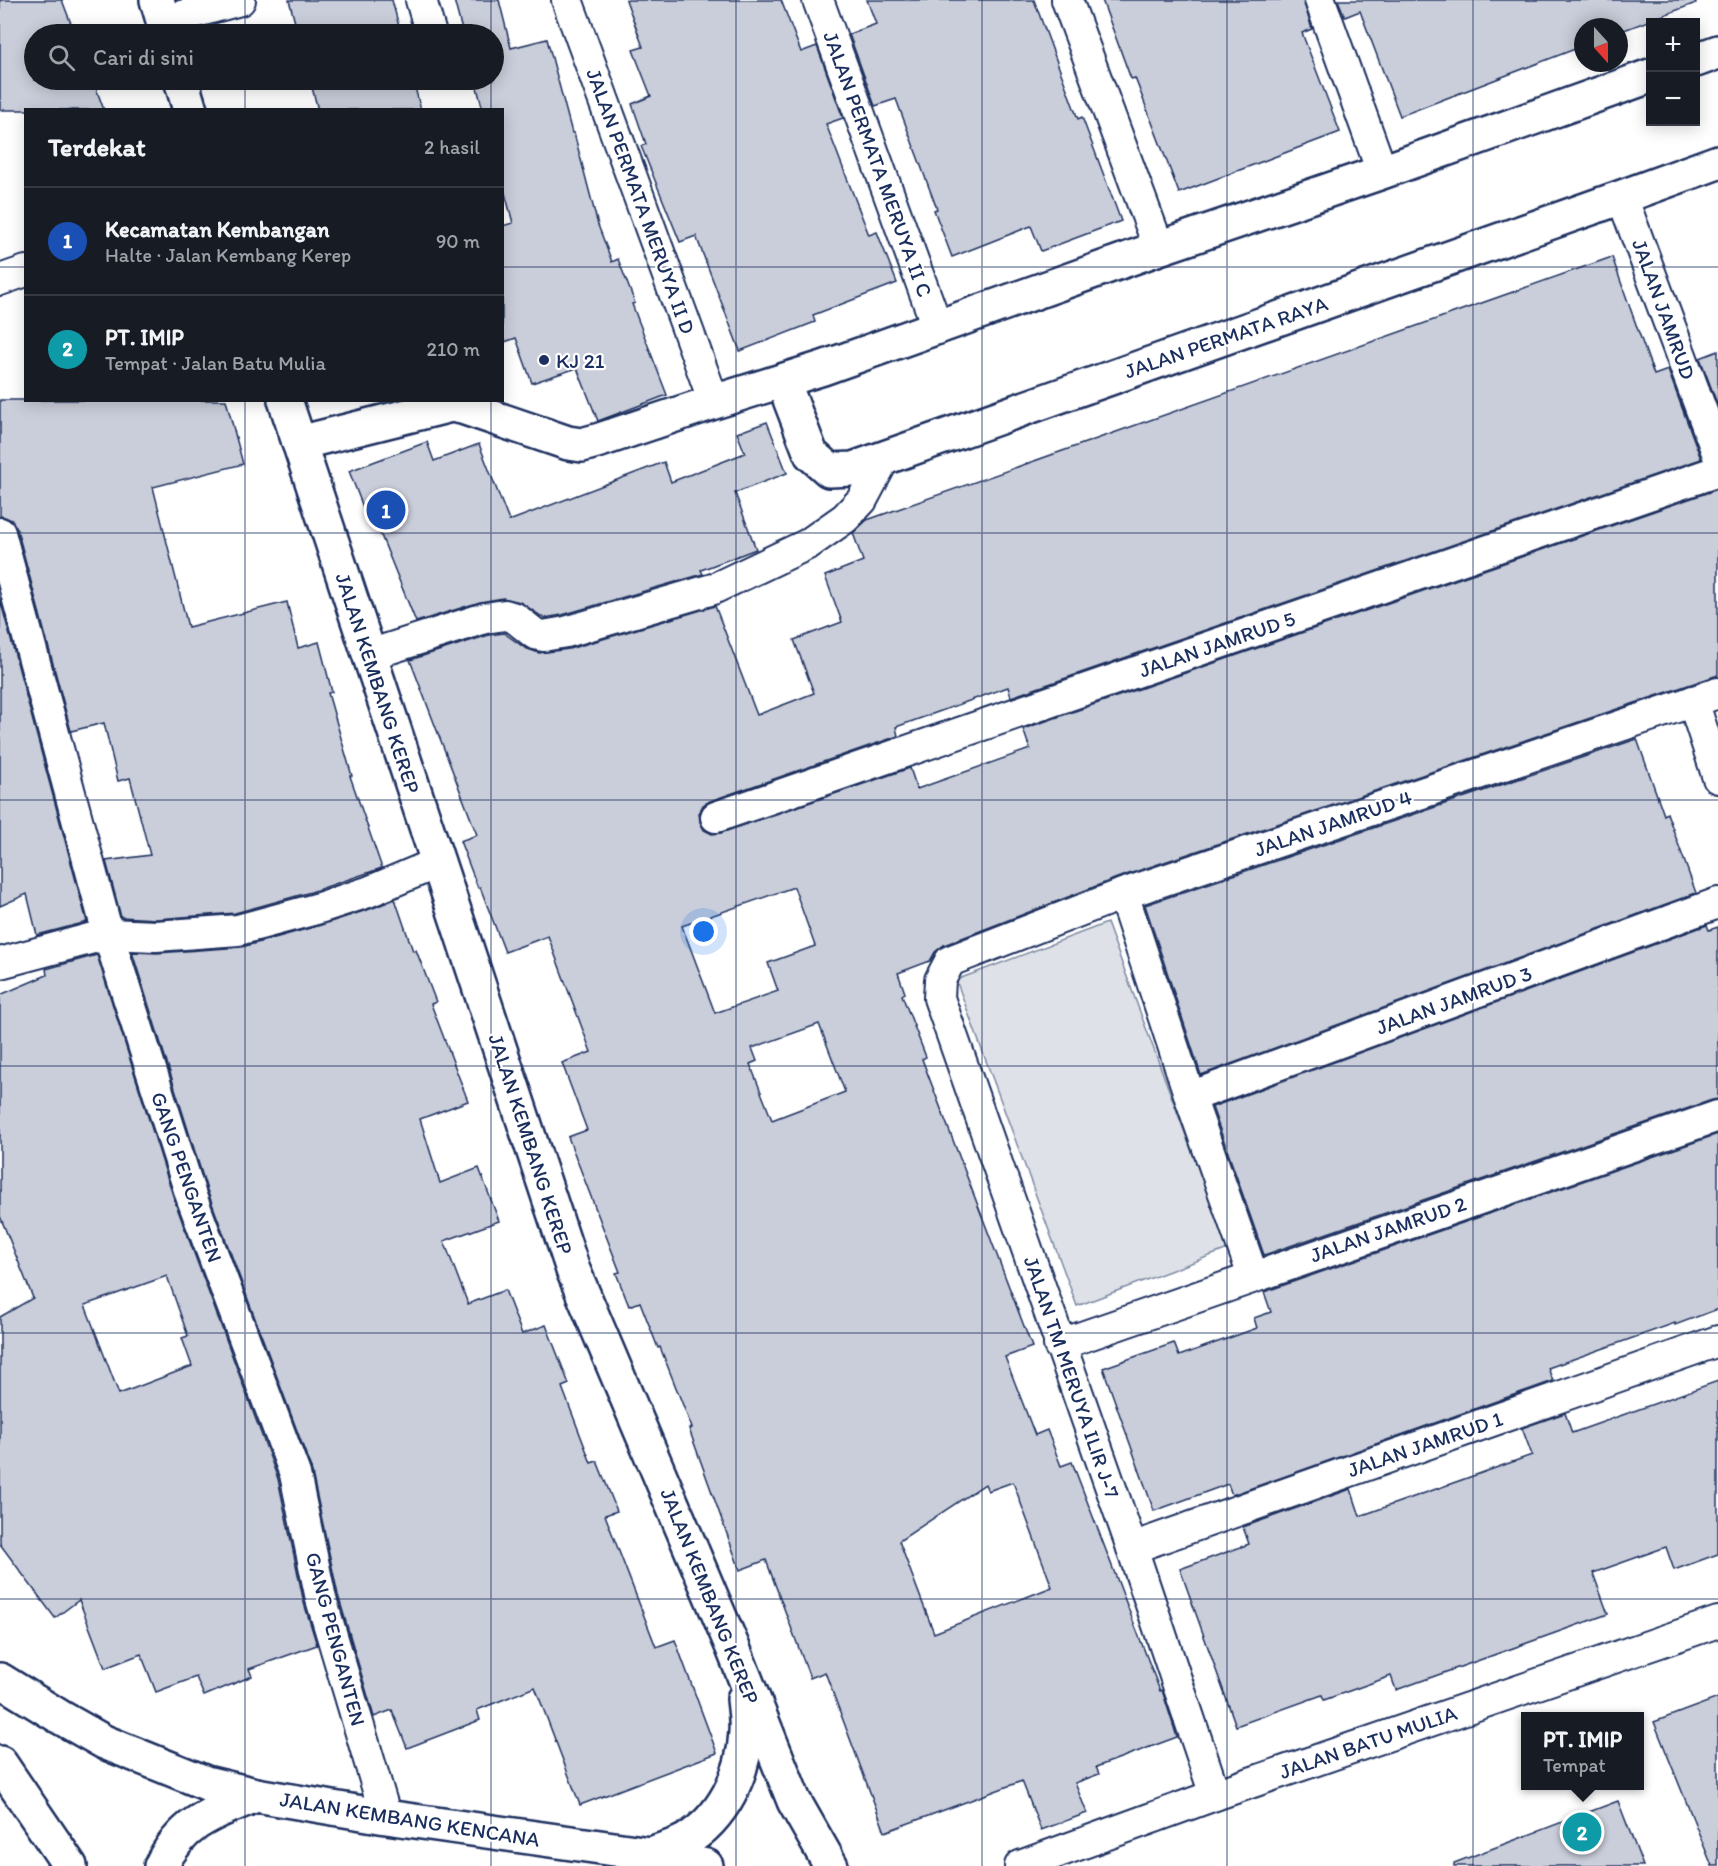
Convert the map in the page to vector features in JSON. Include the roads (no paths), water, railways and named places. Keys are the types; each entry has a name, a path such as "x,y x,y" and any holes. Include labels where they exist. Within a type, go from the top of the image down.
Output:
{"main road":[{"path":"1700,58 1718,52"},
{"path":"299,443 451,405 568,444 582,445 783,381 938,328 1646,77"},
{"path":"184,90 189,108"},
{"name":"JALAN PERMATA RAYA","path":"783,381 811,454 829,470 853,469 1718,162"},
{"name":"JALAN KEMBANG KEREP","path":"286,402 573,1270 733,1648 794,1801 831,1866"},
{"path":"650,1854 684,1842 722,1807 732,1791 742,1757 746,1730 744,1697 733,1648"},
{"name":"JALAN KEMBANG KENCANA","path":"0,1680 60,1718 104,1742 206,1783 256,1795 386,1817 650,1854 706,1866"},
{"path":"0,1763 70,1866"},
{"name":"JALAN KEMBANG KENCANA","path":"161,1866 168,1851 182,1834 213,1813 256,1795"}],"street":[{"path":"162,18 240,0"},
{"path":"421,0 428,24"},
{"name":"JALAN PERMATA MERUYA II D","path":"567,0 714,402"},
{"name":"JALAN PERMATA MERUYA II C","path":"818,0 938,328"},
{"path":"1067,0 1159,248"},
{"path":"1320,0 1382,172"},
{"name":"JALAN JAMRUD","path":"1622,197 1718,455"},
{"path":"0,280 24,272"},
{"path":"369,655 485,618 505,615 515,618 535,634 543,636 566,632 713,589 808,544 845,518 861,500 885,457"},
{"name":"JALAN JAMRUD 5","path":"716,817 1718,471"},
{"name":"GANG PENGANTEN","path":"0,533 108,934 191,1196 295,1474 321,1599 386,1817"},
{"path":"1705,697 1718,778"},
{"name":"JALAN JAMRUD 4","path":"950,961 1123,894 1705,697"},
{"path":"0,963 108,934 156,936 238,930 368,892 437,863"},
{"path":"1123,894 1190,1097 1253,1276"},
{"name":"JALAN JAMRUD 3","path":"1190,1097 1718,903"},
{"name":"JALAN TM MERUYA ILIR J-7","path":"950,961 940,980 939,998 1132,1548 1215,1795"},
{"name":"JALAN JAMRUD 2","path":"1059,1344 1718,1116"},
{"name":"JALAN JAMRUD 1","path":"1132,1548 1718,1341"},
{"name":"JALAN BATU MULIA","path":"1020,1866 1215,1795 1718,1622"}],"place":[{"name":"KJ 21","path":"544,360"},
{"name":"Kecamatan Kembangan","path":"386,510"},
{"name":"PT. IMIP","path":"1582,1832"}]}
